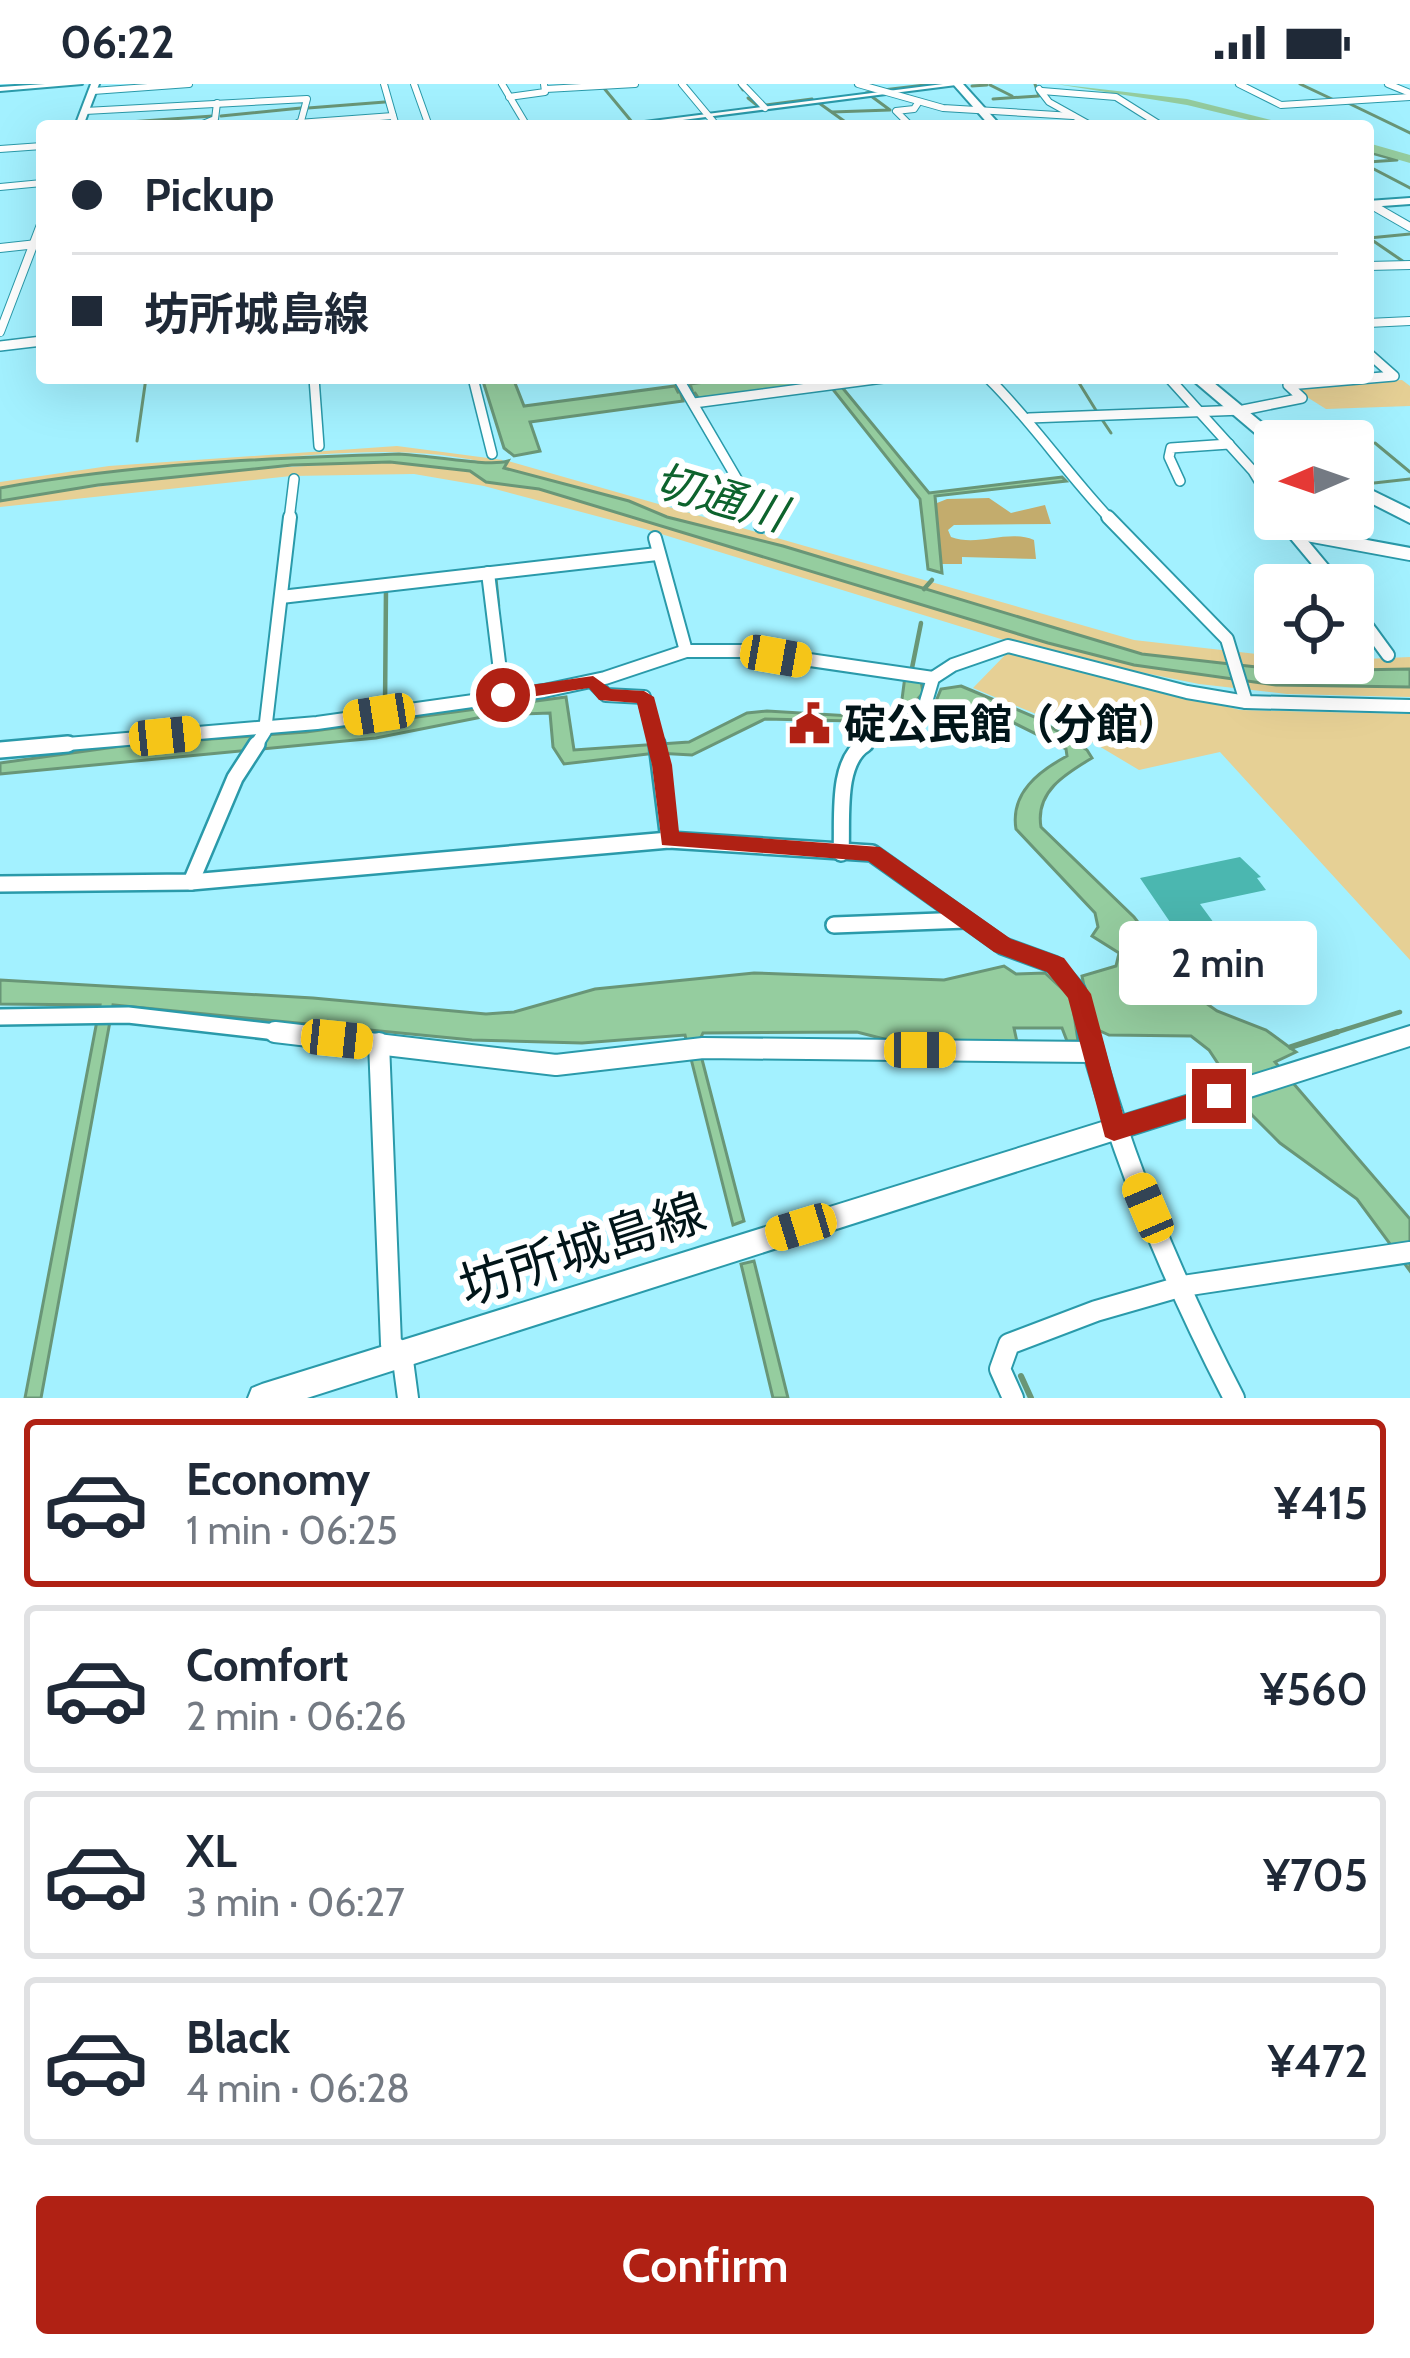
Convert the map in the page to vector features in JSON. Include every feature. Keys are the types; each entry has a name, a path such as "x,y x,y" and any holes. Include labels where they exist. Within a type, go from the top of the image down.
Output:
{"highway":[{"path":"958,84 989,120"},
{"path":"1205,384 1254,426"},
{"path":"1374,498 1410,518"}],"street":[{"path":"0,89 78,84"},
{"path":"81,120 94,87 189,84"},
{"path":"289,84 290,99"},
{"path":"384,84 394,120"},
{"path":"414,84 427,120"},
{"path":"502,84 523,120"},
{"path":"509,97 545,87 635,84"},
{"path":"682,84 711,120"},
{"path":"742,84 765,108"},
{"path":"858,84 918,103 983,113 1073,116"},
{"path":"666,120 958,84"},
{"path":"1239,84 1281,105 1410,95"},
{"path":"1388,84 1410,95"},
{"path":"1040,88 1049,102 1081,120"},
{"path":"1040,88 1116,97 1152,120"},
{"path":"85,111 307,99 297,120"},
{"path":"213,120 217,103"},
{"path":"905,120 896,111 914,109 918,103"},
{"path":"344,120 393,116"},
{"path":"0,149 36,146"},
{"path":"0,187 36,184"},
{"path":"1374,204 1410,201"},
{"path":"1374,207 1410,226"},
{"path":"0,248 36,244"},
{"path":"0,332 36,249"},
{"path":"1374,266 1407,267"},
{"path":"1374,322 1410,321"},
{"path":"0,346 36,342"},
{"path":"1374,358 1394,376 1374,378"},
{"path":"315,384 320,446"},
{"path":"474,384 492,454"},
{"path":"681,384 761,517 761,526"},
{"path":"690,396 819,384"},
{"path":"994,384 1029,418 1067,474 1227,638 1245,700"},
{"path":"1174,384 1254,478"},
{"path":"1029,418 1234,411 1302,398 1288,385 1300,384"},
{"path":"1180,481 1168,457 1171,448 1229,444"},
{"path":"191,882 236,778 266,729 294,479"},
{"path":"655,538 686,651"},
{"path":"1298,540 1319,564"},
{"path":"1334,540 1410,554"},
{"path":"281,597 657,554"},
{"path":"488,573 503,695"},
{"path":"1374,636 1388,656"},
{"path":"841,853 847,767 856,749 923,712 934,678 953,665 1008,646 1186,692 1245,700 1410,706"},
{"path":"0,750 266,729 503,695 593,682 686,651 748,651 934,678"},
{"path":"593,682 606,695 644,697 659,749 669,840"},
{"path":"0,884 191,882 669,840 872,853 1003,946 1043,957 1082,1002 1114,1129 1234,1398"},
{"path":"834,925 966,920"},
{"path":"0,1016 105,1016 556,1065 695,1048 1093,1052"},
{"name":"坊所城島線","path":"262,1398 1410,1036"},
{"path":"379,1043 391,1344 402,1353 408,1398"},
{"path":"1013,1398 1000,1369 1009,1344 1096,1311 1183,1286 1400,1254"}],"shaded area":[{"path":"1402,380 1410,386 1410,406 1326,409 1291,387 1374,384"},
{"path":"484,384 515,384 524,406 675,386 678,392 692,390 690,384 810,384 699,399 695,393 681,394 683,401 530,422 540,451 514,456 504,448"},
{"path":"841,386 929,493 1062,477 1066,481 935,496 942,573 928,569 920,499 831,387"},
{"path":"397,446 503,460 497,466 405,452 341,453 124,471 0,488 0,482 109,466"},
{"path":"399,454 508,461 504,468 1142,654 1254,667 1254,682 1134,665 1048,643 539,489 486,482 470,471 390,462 292,465 98,485 0,501 0,488 99,473"},
{"path":"508,461 1134,640 1254,654 1254,667 1142,654 503,468"},
{"path":"390,462 470,471 486,482 539,489 1134,665 1254,684 1410,687 1410,697 1287,694 1199,684 1046,653 645,529 484,486 414,474 291,476 0,507 0,501 146,480"},
{"path":"989,498 1011,513 1045,505 1051,524 954,525 948,530 951,537 1024,537 1034,540 1036,559 962,557 962,564 941,564 932,505 947,499"},
{"path":"1008,652 1240,710 1410,714 1410,960 1220,752 1139,770 1067,727 973,688"},
{"path":"1410,657 1410,669 1374,670 1374,659"},
{"path":"1410,669 1410,687 1269,684 1374,684 1374,670"},
{"path":"905,676 921,680 923,693 897,722 765,719 692,755 656,753 564,764 553,747 550,713 492,715 376,738 0,774 0,763 129,745 306,732 566,697 574,750 689,742 747,713 885,718 901,707"},
{"path":"961,686 1037,718 1087,750 1092,758 1047,794 1041,827 1134,917 1193,994 1217,1011 1266,1030 1296,1052 1275,1062 1410,1219 1410,1271 1357,1199 1280,1143 1252,1115 1209,1050 1191,1036 1109,1035 1098,1030 1090,1008 1073,1008 1078,1041 1067,1041 1062,1028 1014,1028 1017,1042 888,1040 857,1032 703,1033 698,1044 744,1221 733,1225 685,1035 582,1043 472,1040 113,1005 41,1398 25,1398 100,1005 0,1004 0,980 313,998 486,1014 514,1012 595,989 754,973 944,980 1004,966 1016,974 1045,973 1070,996 1086,996 1082,976 1116,966 1119,953 1092,936 1098,927 1095,913 1016,829 1022,794 1037,776 1067,756 1066,749 1012,722 934,706 941,689"},
{"path":"754,1261 788,1398 773,1398 741,1264"}],"building":[{"path":"1240,857 1261,877 1257,878 1266,890 1200,904 1225,938 1266,931 1279,954 1204,972 1140,878"}],"waterway":[{"path":"739,84 743,90"},
{"path":"883,90 933,84"},
{"path":"993,99 1039,96 1035,84"},
{"path":"1061,84 1187,102 1264,120"},
{"path":"1300,84 1334,100"},
{"path":"972,86 987,85"},
{"path":"990,85 1012,96"},
{"path":"603,87 630,120"},
{"path":"866,93 871,92"},
{"path":"832,112 890,110 871,96"},
{"path":"748,98 758,106"},
{"path":"766,105 812,99"},
{"path":"308,108 385,102"},
{"path":"1346,102 1410,133"},
{"path":"819,103 843,120"},
{"path":"221,116 301,108"},
{"path":"157,120 213,116"},
{"path":"1374,149 1410,159"},
{"path":"1374,154 1397,160 1374,162"},
{"path":"1374,169 1410,188"},
{"path":"1374,238 1410,234"},
{"path":"1374,241 1407,264"},
{"path":"137,441 145,384"},
{"path":"1080,384 1097,412"},
{"path":"1101,418 1111,433"},
{"path":"1375,443 1410,472"},
{"path":"1374,483 1410,479"},
{"path":"495,576 498,606"},
{"path":"924,589 932,580"},
{"path":"385,708 386,588"},
{"path":"912,668 921,623"},
{"path":"1328,1035 1400,1012"},
{"path":"1291,1047 1337,1032"},
{"path":"1021,1376 1031,1398"}],"place":[{"name":"碇公民館（分館）","path":"810,724"}],"route":[{"path":"503,695 593,682 606,695 644,697 662,765 669,840 872,853 1003,946 1055,965 1079,994 1114,1129 1219,1096"}],"water label":[{"name":"切通川","path":"720,497"}]}
